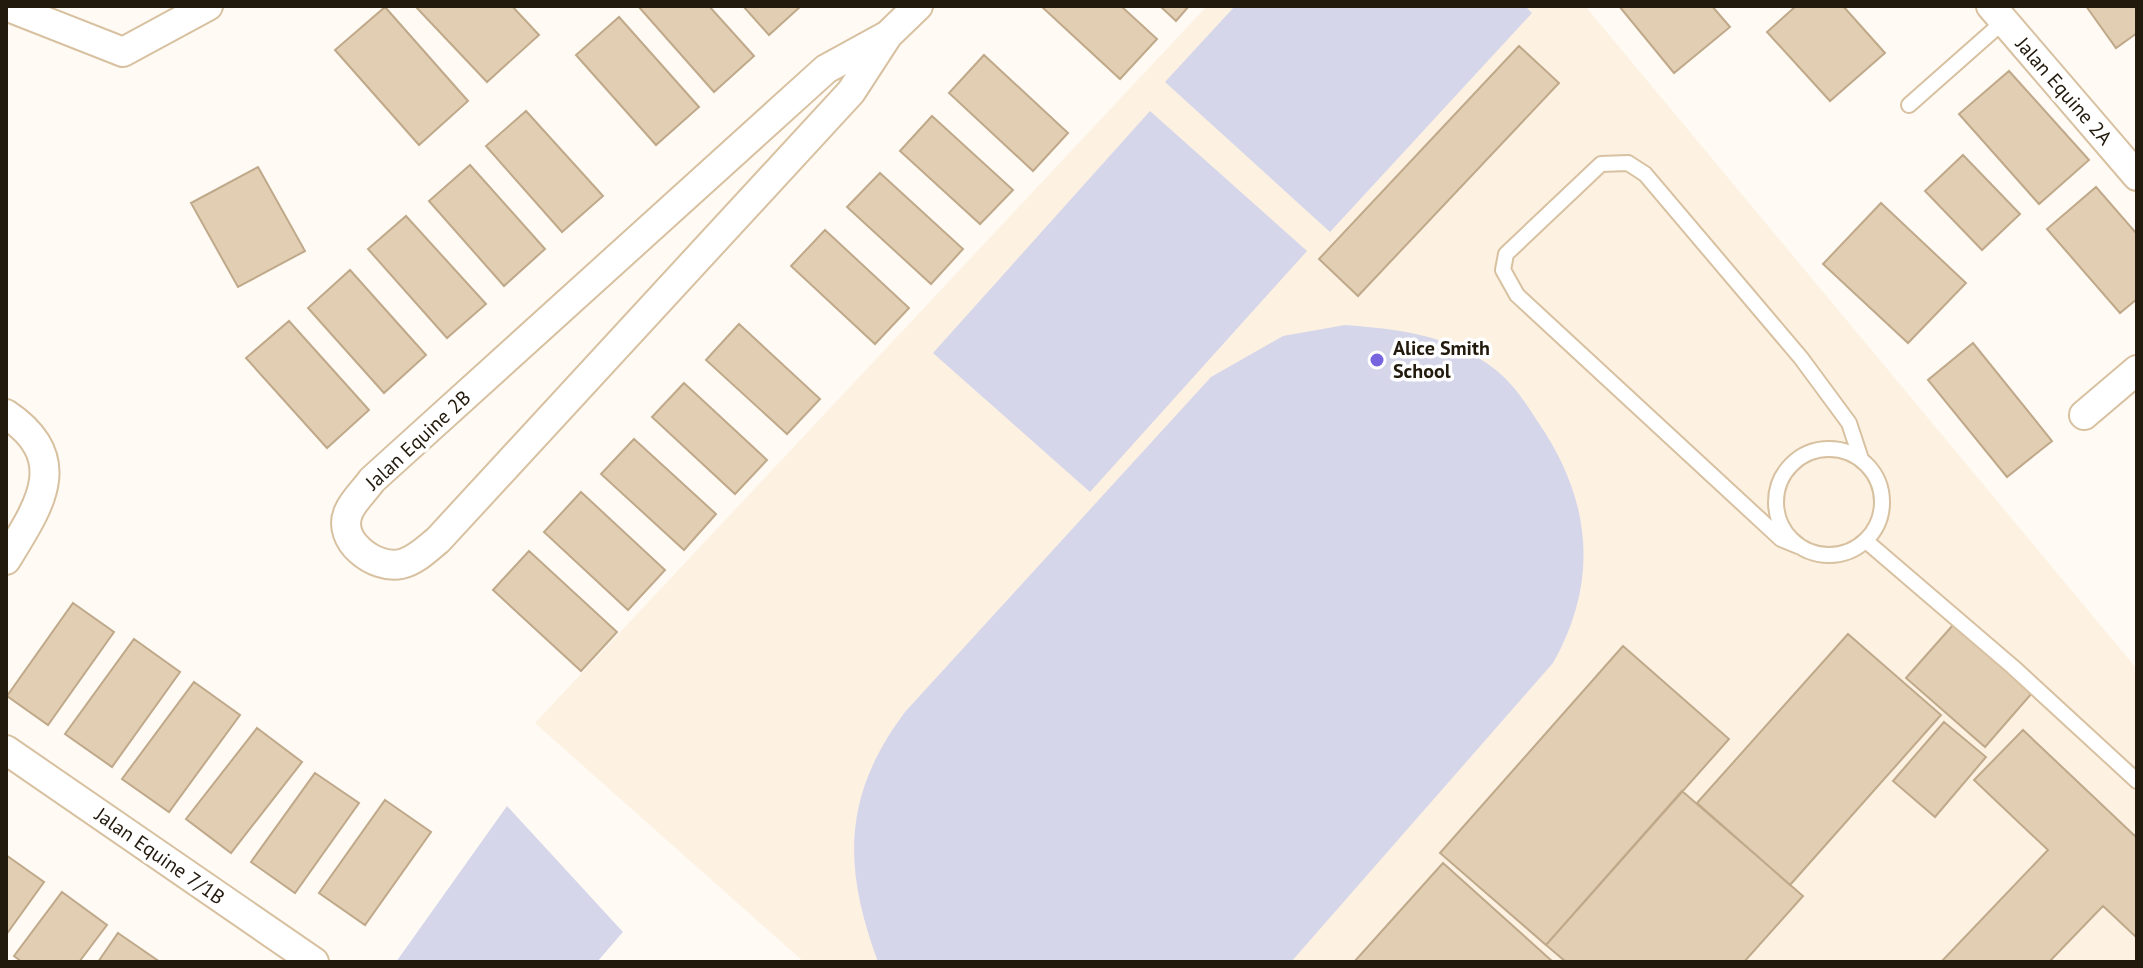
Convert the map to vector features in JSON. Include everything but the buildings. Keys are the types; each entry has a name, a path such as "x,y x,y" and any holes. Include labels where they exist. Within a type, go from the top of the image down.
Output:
{"street":[{"path":"6,6 123,52 208,6"},
{"name":"Jalan Equine 2B","path":"888,35 826,69 372,480 348,512 350,537 365,555 385,565 402,564 438,540 851,92 888,35 918,6"},
{"name":"Jalan Equine 2A","path":"1998,13 2137,176"},
{"path":"2084,415 2137,370"},
{"path":"6,414 36,440 46,462 38,507 6,560"},
{"name":"Jalan Equine 7/1B","path":"6,750 314,962"}],"lane":[{"path":"1909,105 1998,13"},
{"path":"1798,546 1783,531 1776,511 1777,490 1786,471 1801,457 1820,449 1842,450 1861,459 1875,474 1883,494 1882,515 1866,541 1838,555 1817,554 1781,539 1517,295 1503,270 1506,254 1601,164 1628,163 1645,174 1801,358 1849,423 1861,459"},
{"path":"1866,541 2013,667 2137,781"}],"shaded area":[{"name":"Alice Smith School","path":"1207,6 1585,6 2137,669 2137,962 804,962 535,723"},
{"path":"1235,6 1525,6 1532,13 1330,232 1165,82"},
{"path":"1150,111 1307,251 1090,492 933,353"},
{"path":"1345,325 1424,336 1443,341 1479,358 1502,375 1519,394 1556,451 1578,510 1583,540 1583,571 1568,632 1553,663 1291,962 878,962 859,895 855,833 869,773 905,712 1211,377 1283,336"},
{"path":"507,806 623,932 597,962 396,962"}],"place":[{"name":"Alice Smith School","path":"1377,360"}]}
